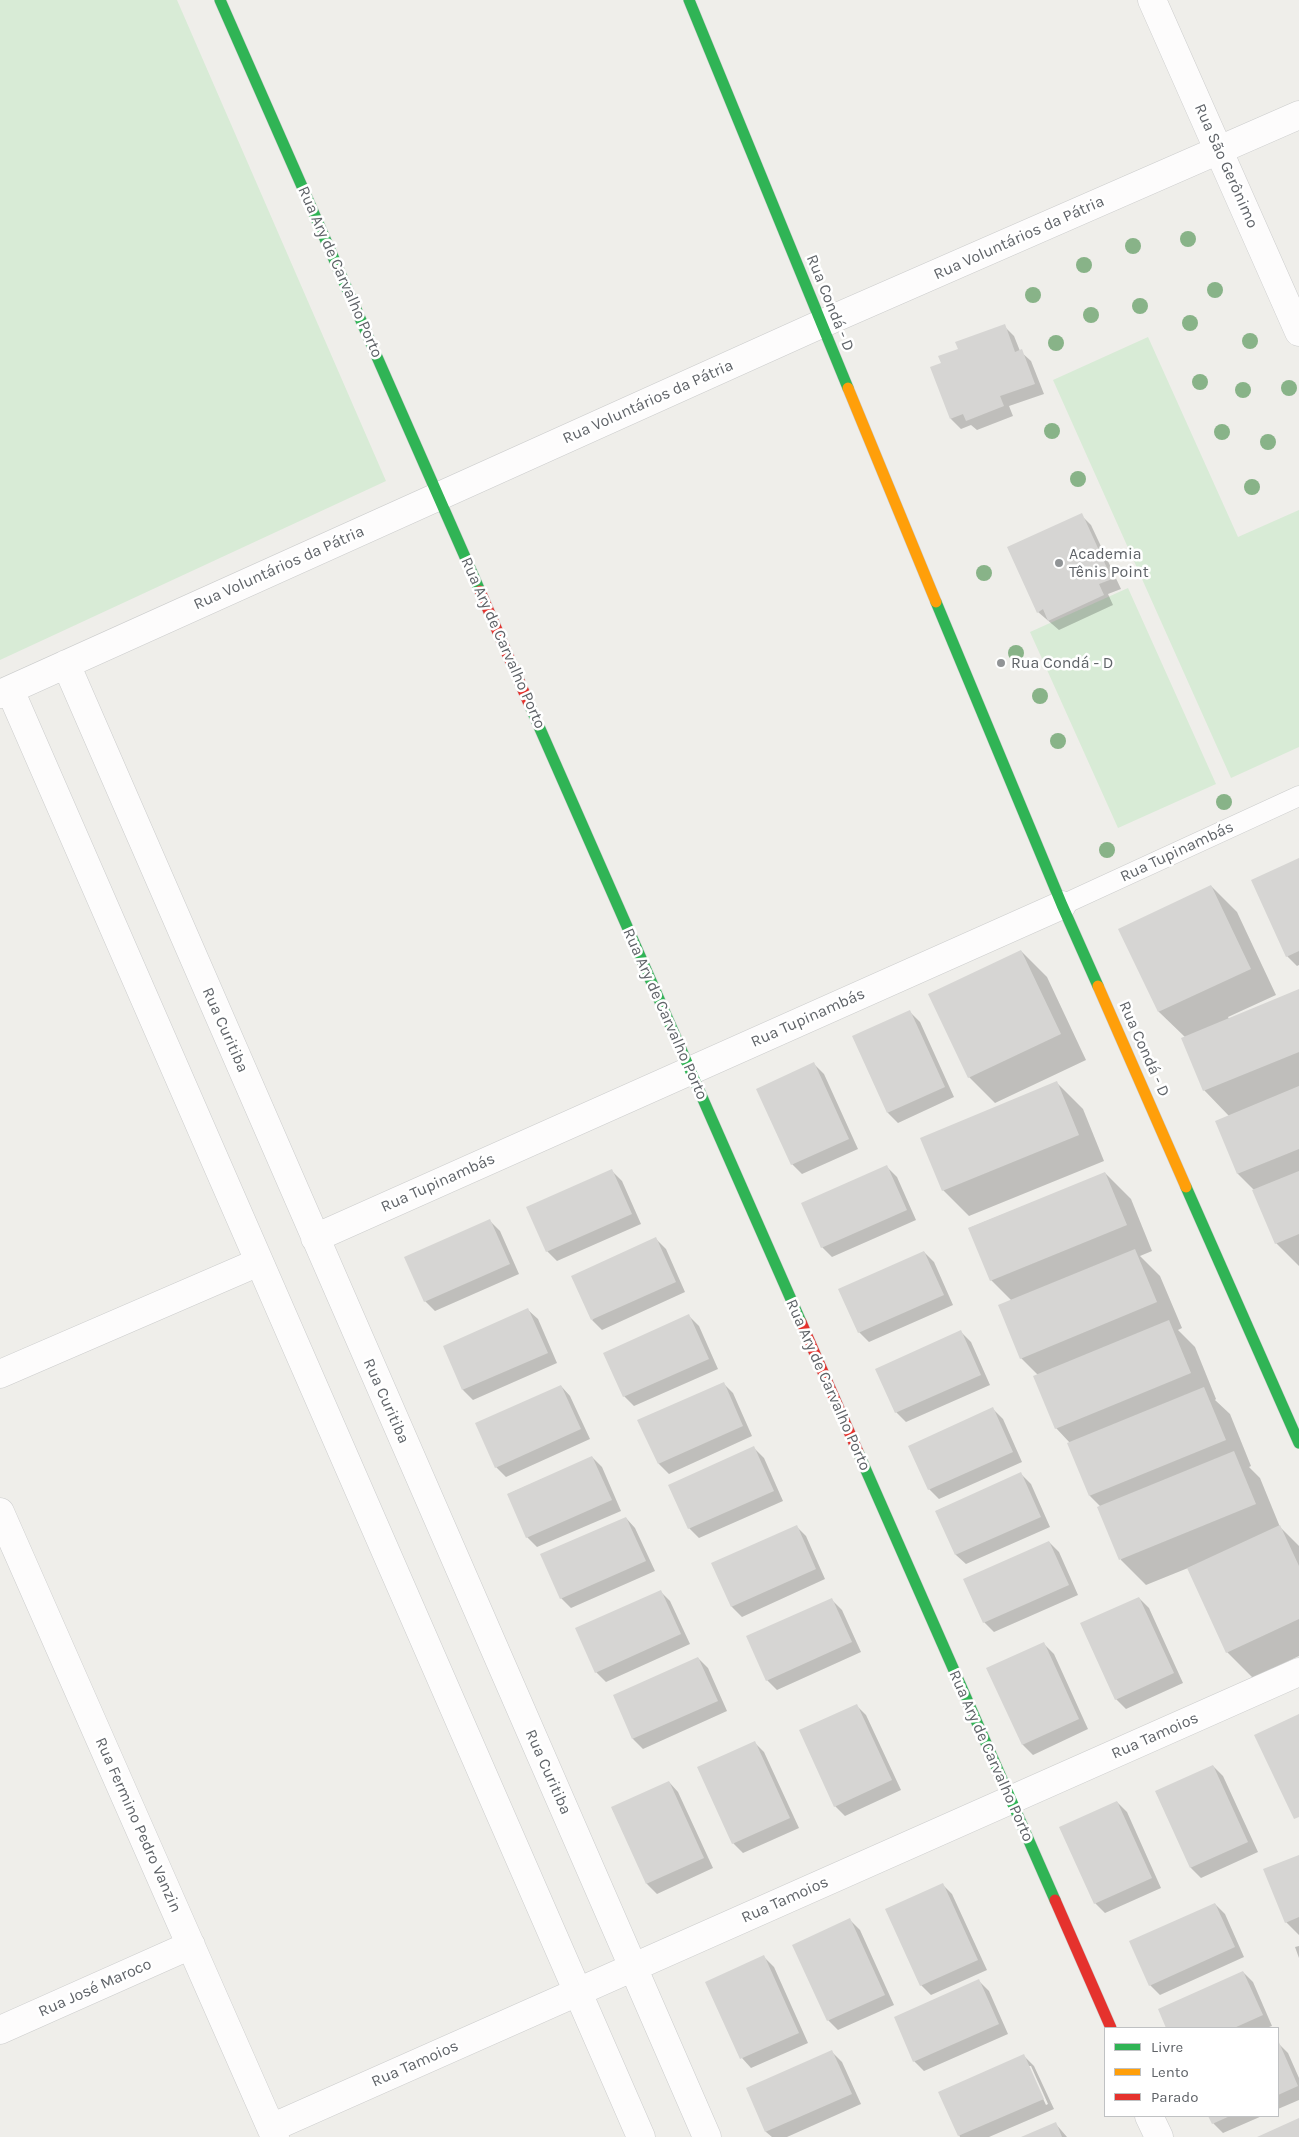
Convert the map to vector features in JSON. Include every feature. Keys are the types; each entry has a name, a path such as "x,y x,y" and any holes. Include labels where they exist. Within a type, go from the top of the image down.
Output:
{"street":[{"name":"Rua Ary de Carvalho Porto","path":"220,0 1111,2027"},
{"name":"Rua Condá - D","path":"689,0 1062,905 1299,1443"},
{"name":"Rua São Gerônimo","path":"1152,0 1299,332"},
{"name":"Rua Voluntários da Pátria","path":"5,692 821,324 1299,115"},
{"name":"Rua Curitiba","path":"66,664 707,2137"},
{"path":"5,692 260,1262 641,2137"},
{"name":"Rua Tupinambás","path":"315,1238 1062,905"},
{"path":"0,1374 260,1262"},
{"name":"Rua Fermino Pedro Vanzin","path":"0,1512 273,2132"},
{"name":"Rua Tamoios","path":"273,2132 633,1967 1299,1672"},
{"name":"Rua José Maroco","path":"0,2030 191,1945"},
{"path":"1149,2117 1159,2137"}],"lane":[{"name":"Rua Tupinambás","path":"1062,905 1299,796"}],"green space":[{"path":"0,0 177,0 386,481 0,660"},
{"path":"1148,337 1238,537 1299,510 1299,747 1231,778 1053,380"},
{"path":"1128,588 1216,784 1118,828 1030,632"}],"building":[{"path":"1005,324 1015,352 1022,349 1035,384 1000,396 1004,406 966,421 963,414 950,419 930,367 941,363 938,356 958,349 955,342"},
{"name":"Academia Tênis Point","path":"1082,513 1112,579 1099,584 1104,595 1048,621 1043,609 1037,613 1007,547"},
{"path":"1299,858 1299,951 1286,957 1251,880"},
{"path":"1211,885 1251,969 1158,1012 1118,929"},
{"path":"1021,950 1061,1034 968,1078 928,994"},
{"path":"1299,989 1299,1052 1203,1091 1181,1038"},
{"path":"910,1010 945,1087 887,1113 852,1036"},
{"path":"814,1062 849,1139 791,1165 756,1089"},
{"path":"1057,1081 1079,1135 942,1191 920,1138"},
{"path":"1299,1086 1299,1149 1237,1174 1215,1121"},
{"path":"887,1165 907,1210 821,1248 801,1203"},
{"path":"612,1169 632,1214 546,1252 526,1207"},
{"path":"1299,1171 1299,1234 1275,1244 1252,1190"},
{"path":"1105,1172 1127,1225 990,1281 968,1228"},
{"path":"490,1219 510,1264 424,1302 404,1257"},
{"path":"656,1237 676,1282 591,1320 571,1276"},
{"path":"1135,1249 1157,1302 1020,1359 998,1305"},
{"path":"924,1251 944,1295 858,1333 838,1289"},
{"path":"528,1308 548,1353 462,1390 443,1346"},
{"path":"689,1314 709,1359 623,1397 603,1353"},
{"path":"1169,1320 1191,1373 1055,1429 1033,1376"},
{"path":"961,1330 981,1375 895,1413 875,1369"},
{"path":"724,1382 743,1426 658,1464 637,1420"},
{"path":"561,1385 581,1429 495,1468 475,1423"},
{"path":"1204,1387 1226,1440 1089,1496 1067,1443"},
{"path":"993,1407 1013,1452 928,1490 908,1446"},
{"path":"754,1446 774,1491 688,1529 668,1485"},
{"path":"1234,1451 1256,1504 1119,1560 1097,1507"},
{"path":"592,1456 612,1500 526,1538 507,1494"},
{"path":"1021,1472 1041,1517 955,1555 935,1511"},
{"path":"626,1517 646,1561 560,1599 540,1554"},
{"path":"797,1525 816,1569 731,1607 711,1563"},
{"path":"1280,1525 1299,1566 1299,1619 1226,1653 1187,1568"},
{"path":"1049,1541 1069,1585 983,1623 963,1579"},
{"path":"661,1590 681,1634 595,1673 575,1628"},
{"path":"1139,1597 1174,1673 1115,1700 1080,1623"},
{"path":"832,1598 852,1642 766,1681 746,1636"},
{"path":"1044,1642 1079,1719 1022,1745 986,1668"},
{"path":"698,1657 718,1701 632,1739 613,1695"},
{"path":"857,1704 892,1780 834,1807 799,1730"},
{"path":"1299,1714 1299,1817 1294,1819 1254,1735"},
{"path":"755,1741 790,1818 732,1844 697,1767"},
{"path":"1213,1765 1248,1842 1190,1868 1155,1791"},
{"path":"669,1781 704,1858 646,1884 611,1807"},
{"path":"1117,1801 1152,1878 1094,1904 1059,1827"},
{"path":"1299,1855 1299,1917 1285,1923 1263,1869"},
{"path":"943,1883 978,1960 920,1986 885,1909"},
{"path":"1215,1903 1235,1947 1149,1986 1129,1941"},
{"path":"850,1918 885,1995 827,2021 792,1945"},
{"path":"764,1955 799,2033 740,2059 705,1982"},
{"path":"1243,1971 1263,2015 1236,2027 1166,2027 1158,2009"},
{"path":"979,1979 999,2024 913,2062 894,2017"},
{"path":"1279,2042 1298,2086 1279,2095"},
{"path":"832,2050 852,2094 765,2132 746,2088"},
{"path":"1024,2054 1044,2099 958,2136 938,2092"},
{"path":"1208,2117 1228,2117 1212,2124"},
{"path":"1299,2118 1299,2137 1257,2137"},
{"path":"1056,2122 1062,2137 1021,2137"}],"traffic: fast":[{"path":"220,0 480,591"},
{"path":"689,0 848,388"},
{"path":"936,602 1062,905 1098,986"},
{"path":"530,706 801,1322"},
{"path":"1186,1187 1299,1443"},
{"path":"858,1452 1055,1900"}],"traffic: slow":[{"path":"848,388 936,602"},
{"path":"1098,986 1186,1187"}],"traffic: jam":[{"path":"480,591 530,706"},
{"path":"801,1322 858,1452"},
{"path":"1055,1900 1111,2027"}],"place":[{"name":"Academia Tênis Point","path":"1059,563"},
{"name":"Rua Condá - D","path":"1001,663"}]}
